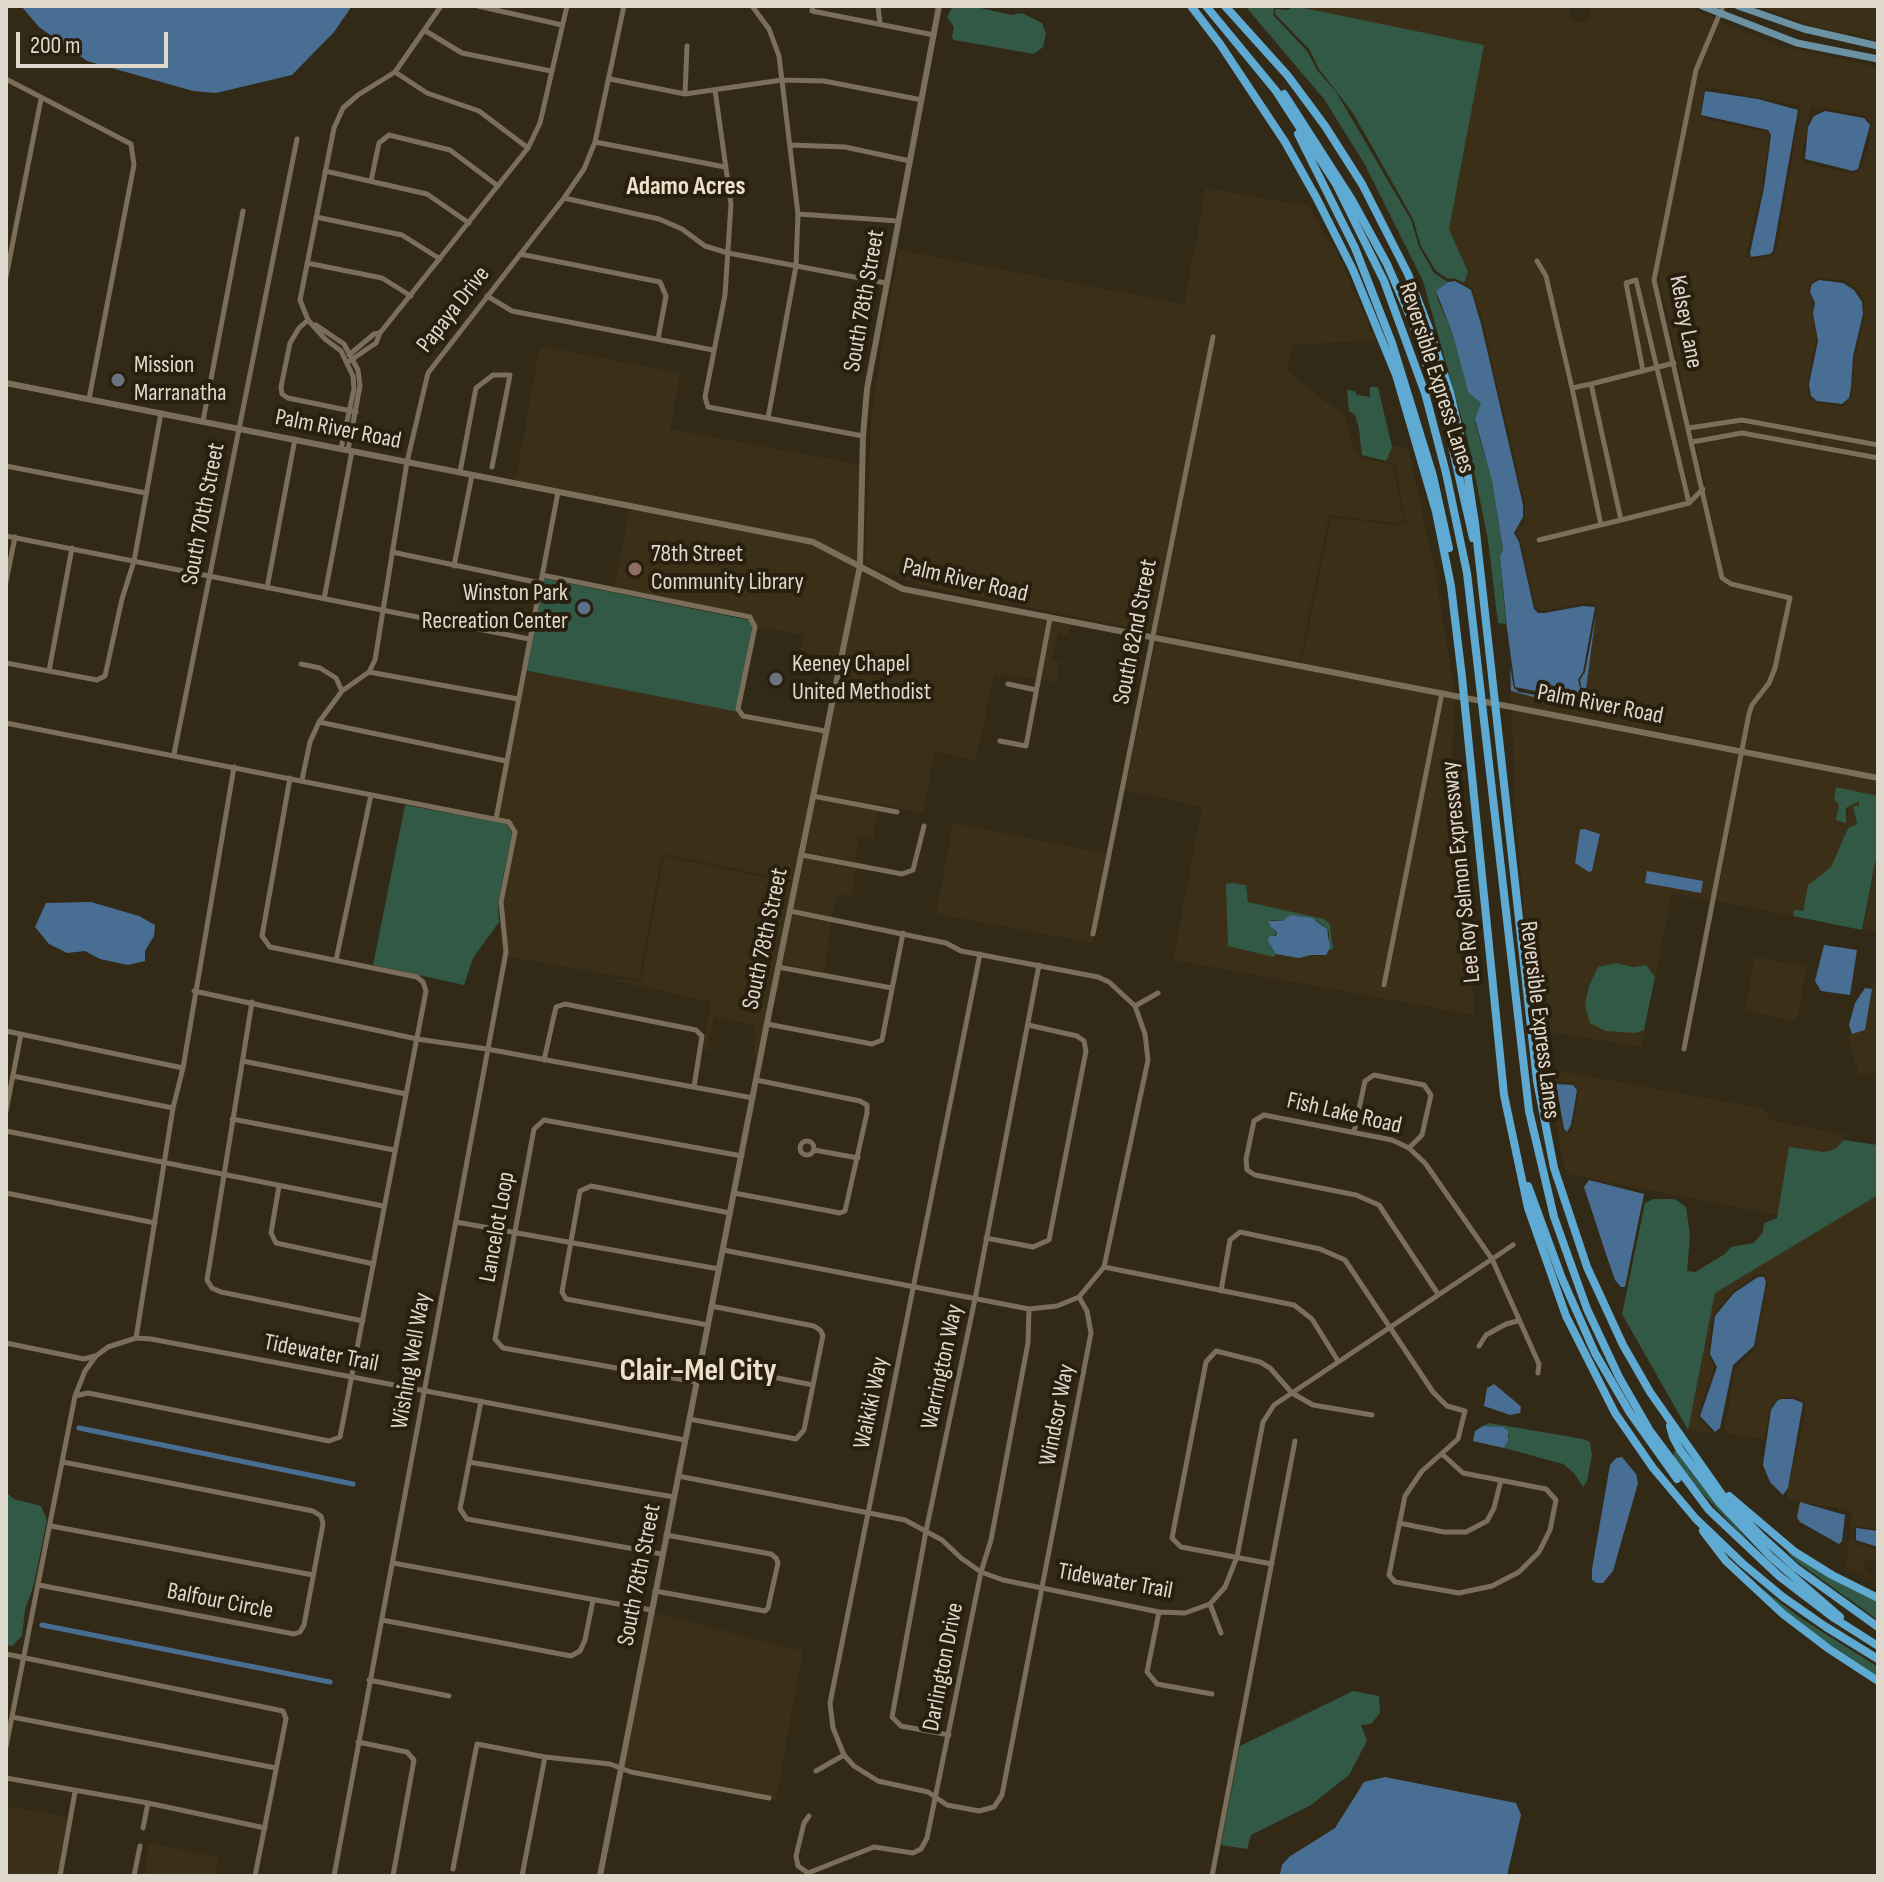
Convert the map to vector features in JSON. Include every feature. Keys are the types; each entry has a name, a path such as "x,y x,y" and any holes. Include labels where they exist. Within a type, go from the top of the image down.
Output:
{"highway":[{"name":"Lee Roy Selmon Expressway","path":"1191,6 1285,142 1353,270 1396,375 1436,512 1451,586 1462,677 1500,1063 1515,1152 1539,1243 1573,1334 1611,1406 1653,1468 1696,1519 1783,1597 1878,1659"},
{"name":"Reversible Express Lanes","path":"1206,6 1276,91 1354,217 1384,281 1410,348 1437,436 1467,573 1524,1079 1541,1172 1587,1309 1658,1450 1671,1466 1709,1510 1779,1576 1878,1646"},
{"path":"1225,6 1288,76 1325,126 1368,195 1399,255 1431,334 1450,392 1470,488 1478,549 1535,1065 1554,1168 1599,1296 1623,1345 1713,1494 1748,1535 1851,1629"},
{"path":"1261,71 1283,92 1322,150 1387,264 1420,341 1438,395 1478,549"},
{"path":"1276,91 1277,100 1338,210 1392,343 1433,476 1451,562 1451,586"},
{"path":"1515,1152 1583,1327 1618,1394 1658,1450"},
{"path":"1678,1440 1748,1523 1796,1568 1878,1627"},
{"path":"1713,1483 1795,1552 1878,1598"},
{"path":"1696,1519 1715,1549 1768,1601 1809,1635 1878,1681"}],"main road":[{"path":"1702,6 1721,10 1797,43 1878,59"},
{"path":"1738,6 1804,29 1878,46"}],"street":[{"path":"324,599 354,389 350,358 308,320 300,300 325,171 334,128 343,108 395,72 441,6"},
{"path":"478,6 562,25"},
{"path":"350,358 376,343 380,333 528,148 540,123 567,6"},
{"name":"Papaya Drive","path":"369,672 375,660 407,462 428,373 584,169 595,142 624,6"},
{"path":"752,6 775,42 798,214 796,266 768,418"},
{"path":"813,6 812,11 934,35"},
{"path":"878,6 880,24"},
{"name":"South 78th Street","path":"600,1876 860,566 863,436 871,362 939,6"},
{"name":"Kelsey Lane","path":"1721,10 1696,70 1654,280 1722,578 1731,584 1790,598 1775,668 1769,683 1752,705 1743,751"},
{"path":"424,30 462,53 551,71"},
{"path":"685,94 687,46"},
{"path":"395,72 427,93 479,111 528,148"},
{"path":"6,79 131,144 134,165 89,399"},
{"path":"610,79 685,94 782,80 824,81 922,100"},
{"path":"715,90 731,204 725,295 705,397 708,407 863,436"},
{"path":"6,277 41,99"},
{"path":"371,181 379,143 389,135 450,150 498,186"},
{"name":"South 70th Street","path":"174,754 297,139"},
{"path":"595,142 725,167"},
{"path":"791,145 845,147 910,161"},
{"path":"325,171 427,194 469,223"},
{"path":"564,198 659,219 682,229 705,246 728,253 886,283"},
{"path":"203,421 243,211"},
{"path":"798,214 898,221"},
{"path":"316,217 402,235 440,259"},
{"path":"520,254 660,282 666,296 658,339"},
{"path":"1537,261 1546,276 1601,525"},
{"path":"307,263 382,278 411,296"},
{"path":"1643,371 1626,283 1636,280 1689,503"},
{"path":"487,296 512,311 713,350"},
{"path":"308,320 290,343 282,394 288,398 352,411"},
{"name":"South 82nd Street","path":"1093,934 1213,337"},
{"path":"1572,388 1674,363"},
{"path":"460,472 476,388 493,375 510,375 492,467"},
{"name":"Palm River Road","path":"6,383 813,542 903,589 1878,778"},
{"path":"1591,384 1621,520"},
{"path":"6,663 97,680 105,676 134,561 161,413"},
{"path":"1689,428 1742,420 1878,445"},
{"path":"1692,442 1742,433 1878,458"},
{"path":"1818,447 1820,434"},
{"path":"267,588 295,439"},
{"path":"6,466 146,493"},
{"path":"454,566 472,475"},
{"path":"1539,540 1689,503 1703,489"},
{"path":"6,723 496,819 558,492"},
{"path":"6,536 529,639"},
{"path":"6,582 15,537"},
{"path":"49,671 72,548"},
{"path":"392,552 540,583"},
{"path":"542,575 750,617 755,627 738,709 743,716 825,731"},
{"path":"1000,741 1026,746 1050,618"},
{"path":"301,664 320,668 336,678 342,691"},
{"path":"301,781 310,742 319,722 342,691 369,672 518,699"},
{"path":"1008,684 1036,690"},
{"path":"1384,985 1442,693"},
{"path":"319,722 506,761"},
{"path":"1684,1049 1743,751"},
{"path":"6,1747 75,1396 85,1371 96,1356 108,1347 136,1338 173,1108 183,1068 234,767"},
{"path":"75,1396 88,1393 329,1441 340,1437 426,991 417,977 270,947 262,936 290,778"},
{"path":"336,960 371,795"},
{"path":"813,796 897,812"},
{"name":"Wishing Well Way","path":"334,1875 507,945 501,902 515,832 509,822 496,819"},
{"path":"802,855 902,874 913,870 924,826"},
{"path":"723,1250 1029,1309 1057,1306 1079,1297 1104,1267 1148,1060 1145,1034 1135,1006 1109,982 1086,974 961,951 946,943 903,933 790,911"},
{"path":"767,1024 872,1044 882,1040 903,933"},
{"name":"Waikiki Way","path":"844,1755 833,1728 830,1703 980,954"},
{"name":"Warrington Way","path":"949,1735 901,1726 892,1717 1039,965"},
{"path":"778,967 892,988"},
{"path":"194,991 417,1039 753,1098"},
{"path":"1135,1006 1158,993"},
{"path":"252,1002 206,1271 210,1286 221,1292 363,1321"},
{"path":"544,1060 556,1007 565,1004 696,1030 702,1036 694,1087"},
{"path":"986,1238 1033,1247 1049,1240 1086,1051 1084,1041 1077,1036 1028,1025"},
{"path":"6,1031 183,1068"},
{"path":"6,1111 21,1034"},
{"path":"243,1061 406,1094"},
{"path":"1354,1132 1365,1081 1374,1075 1424,1085 1431,1095 1422,1135 1409,1148"},
{"path":"13,1076 173,1108"},
{"path":"734,1193 840,1213 848,1205 858,1158 867,1105 756,1080"},
{"name":"Fish Lake Road","path":"1438,1294 1379,1205 1356,1195 1255,1175 1247,1170 1246,1159 1254,1121 1264,1115 1392,1140 1409,1148 1425,1163 1492,1259 1539,1364 1538,1373"},
{"path":"232,1119 394,1150"},
{"name":"Lancelot Loop","path":"696,1382 503,1348 495,1339 534,1129 544,1120 742,1156"},
{"path":"6,1131 383,1206"},
{"path":"814,1150 858,1158"},
{"path":"279,1186 271,1233 276,1243 374,1264"},
{"path":"708,1325 566,1299 562,1292 580,1191 591,1186 730,1213"},
{"path":"6,1193 155,1223"},
{"path":"456,1222 719,1269"},
{"path":"1221,1291 1230,1240 1240,1232 1320,1249 1345,1260 1433,1392 1447,1406 1465,1411 1458,1439 1422,1471 1405,1496 1389,1575 1395,1582 1459,1593 1492,1586 1519,1572 1539,1552 1550,1530 1556,1500 1546,1489 1463,1473 1442,1454"},
{"path":"1221,1633 1210,1604 1225,1587 1237,1557 1263,1422 1274,1405 1513,1245"},
{"path":"1104,1267 1294,1305 1312,1319 1338,1361"},
{"name":"Windsor Way","path":"936,1799 947,1805 979,1811 994,1807 1002,1795 1091,1333 1087,1311 1079,1297"},
{"path":"689,1419 796,1439 804,1430 823,1335 814,1326 711,1306"},
{"name":"Darlington Drive","path":"809,1816 804,1823 796,1856 800,1868 811,1873 874,1847 909,1853 918,1851 927,1838 981,1572 991,1540 1028,1343 1029,1309"},
{"path":"1479,1346 1486,1335 1518,1321"},
{"name":"Tidewater Trail","path":"136,1338 685,1440"},
{"path":"6,1343 84,1359 96,1356"},
{"path":"1272,1564 1181,1547 1172,1538 1206,1362 1216,1351 1260,1362 1270,1368 1292,1393 1313,1405 1372,1415"},
{"path":"762,1375 813,1385"},
{"path":"481,1401 460,1509 467,1519 662,1554"},
{"path":"1212,1876 1295,1441"},
{"name":"Balfour Circle","path":"39,1585 294,1634 300,1632 304,1625 323,1524 318,1513 63,1462"},
{"path":"469,1462 674,1497"},
{"name":"Tidewater Trail","path":"678,1476 905,1520 926,1531 981,1572 1003,1580 1159,1612 1185,1613 1210,1604"},
{"path":"1399,1523 1444,1532 1466,1532 1487,1521 1494,1508 1501,1480"},
{"path":"51,1526 313,1575"},
{"path":"655,1591 765,1611 778,1563 771,1554 666,1535"},
{"path":"393,1563 651,1610"},
{"path":"382,1620 571,1656 580,1651 585,1640 593,1600"},
{"path":"1159,1612 1147,1672 1157,1684 1212,1694"},
{"path":"6,1654 283,1711 286,1719 255,1876"},
{"path":"369,1680 449,1696"},
{"path":"12,1717 276,1768"},
{"path":"358,1742 407,1752 414,1760 393,1876"},
{"path":"453,1869 477,1744 545,1757 610,1764 769,1798"},
{"path":"816,1771 844,1755 854,1766 878,1781 928,1792 936,1799"},
{"path":"522,1876 545,1757"},
{"path":"6,1778 265,1828"},
{"path":"60,1876 75,1792"},
{"path":"143,1828 148,1803"},
{"path":"134,1876 140,1846"}],"shaded area":[{"path":"1294,6 1571,6 1569,21 1587,22 1592,6 1688,6 1715,19 1693,70 1652,280 1671,361 1659,364 1639,280 1635,277 1625,280 1623,284 1639,369 1574,385 1549,275 1538,257 1534,260 1544,277 1598,523 1536,539 1537,544 1688,506 1701,495 1720,581 1730,587 1787,601 1773,667 1750,704 1741,747 1511,704 1511,691 1560,704 1584,704 1597,608 1594,604 1582,603 1544,611 1536,608 1521,542 1516,533 1518,528 1525,525 1525,504 1483,323 1473,289 1464,283 1468,272 1449,229 1484,45"},
{"path":"1755,6 1878,6 1878,40 1816,27"},
{"path":"1720,21 1777,45 1878,67 1878,442 1743,417 1691,425 1658,272 1698,71","holes":["1713,88 1795,105 1800,109 1776,251 1770,256 1751,259 1747,253 1762,188 1769,135 1767,132 1700,118 1704,89","1811,106 1864,115 1871,123 1868,147 1859,171 1852,173 1804,163 1801,159","1819,278 1844,280 1856,288 1864,301 1865,314 1855,356 1851,398 1843,406 1816,403 1809,397 1807,383 1816,341 1812,300 1808,293 1810,283"]},
{"path":"1206,188 1308,206 1341,261 1375,340 1292,345 1287,370 1343,412 1353,447 1362,458 1393,465 1404,521 1395,523 1329,515 1300,661 926,587 869,565 865,558 871,424 899,250 1184,304"},
{"path":"1634,284 1653,365 1645,367 1629,285"},
{"path":"540,346 680,373 670,429 863,465 858,563 812,540 515,482"},
{"path":"1672,366 1700,489 1691,498 1660,369"},
{"path":"1655,371 1686,501 1623,517 1594,386"},
{"path":"1589,387 1618,518 1603,521 1575,390"},
{"path":"1742,423 1817,436 1816,444 1743,431 1694,439 1692,430"},
{"path":"1742,436 1878,461 1878,775 1746,748 1755,706 1771,685 1777,669 1793,597 1732,581 1724,576 1696,444"},
{"path":"1822,437 1878,448 1878,455 1821,445"},
{"path":"1391,445 1408,449 1435,570 1455,693 1301,663 1331,517 1394,525 1405,523 1396,464 1386,461"},
{"path":"630,508 813,543 858,567 839,659 801,652 804,635 755,626 751,616 614,589"},
{"path":"861,571 903,592 1047,620 1036,679 994,674 976,760 935,752 923,814 816,793"},
{"path":"1052,621 1071,625 1067,635 1058,633 1052,661 1060,662 1057,682 1041,680"},
{"path":"1156,641 1439,696 1381,987 1386,988 1444,697 1455,699 1451,767 1471,952 1474,1015 1173,960 1202,807 1125,790","holes":["1232,883 1246,886 1248,902 1324,919 1330,924 1331,950 1326,955 1318,956 1277,954 1274,957"]},
{"path":"524,671 738,709 743,716 825,731 796,881 662,854 639,980 505,956 501,902 515,832 509,822 496,819"},
{"path":"1512,710 1740,753 1711,901 1672,893 1655,977 1646,965 1609,965 1644,1030 1646,1025 1641,1047 1535,1030 1515,812","holes":["1599,833 1592,871 1575,863"]},
{"path":"1745,754 1878,781 1878,796 1837,788 1835,801 1848,817 1848,805 1859,801 1854,817 1857,824 1848,828 1831,867 1808,885 1803,911 1795,910 1793,916 1716,901"},
{"path":"815,799 877,811 873,838 858,836 855,862 805,852"},
{"path":"953,823 1107,854 1090,936 1094,937 1093,943 936,914"},
{"path":"664,856 793,883 757,1059 752,1058 757,1036 754,1025 714,1017 707,1048 718,1052 703,1049 711,1002 617,981 641,981"},
{"path":"804,858 855,868 852,896 837,894 832,917 793,909"},
{"path":"1875,861 1878,861 1878,933 1863,930"},
{"path":"792,915 831,922 824,972 781,964"},
{"path":"1754,957 1807,966 1797,1021 1745,1011"},
{"path":"1878,976 1878,1073 1865,1076 1858,1072 1848,1035 1865,1030 1872,989"},
{"path":"1539,1067 1765,1109 1769,1120 1846,1135 1835,1149 1824,1152 1789,1147 1778,1215 1566,1174 1548,1088","holes":["1557,1081 1573,1083 1579,1089 1573,1125 1568,1134 1562,1129 1554,1084"]},
{"path":"1878,1195 1878,1529 1855,1526 1852,1535 1857,1544 1878,1550 1878,1559 1867,1559 1863,1567 1878,1582 1846,1567 1852,1511 1786,1499 1805,1413 1803,1399 1793,1396 1775,1399 1769,1410 1765,1440 1724,1433 1735,1369 1755,1349 1768,1283 1765,1274 1758,1274 1733,1291 1713,1315 1708,1354 1714,1367 1698,1416 1713,1433 1688,1430 1715,1293"},
{"path":"654,1613 803,1651 776,1800 771,1796 624,1766"},
{"path":"6,1806 68,1817 57,1876 6,1876"},
{"path":"149,1842 218,1858 215,1876 145,1876"}],"green space":[{"path":"953,6 972,6 1011,15 1022,13 1042,23 1046,34 1043,47 1034,54 954,40 954,27 947,17"},
{"path":"1245,6 1275,6 1273,15 1307,51 1317,70 1336,92 1411,220 1419,247 1434,273 1448,282 1436,291 1453,335 1468,392 1482,403 1475,422 1492,481 1503,550 1500,556 1506,624 1498,623 1488,540 1468,441 1423,281 1364,163 1324,99"},
{"path":"1294,6 1484,45 1449,229 1468,272 1464,283 1454,278 1448,279 1436,271 1421,246 1413,219 1353,113 1319,69 1309,49 1275,14 1276,9 1288,10"},
{"path":"1370,387 1378,387 1392,447 1386,461 1362,455 1355,415 1349,411 1347,390 1370,397"},
{"path":"542,578 753,621 739,712 523,670"},
{"path":"1836,787 1878,796 1878,861 1875,862 1862,930 1793,916 1794,910 1803,911 1808,885 1831,867 1848,828 1857,824 1853,807 1859,805 1859,801 1846,808 1846,823 1836,820 1839,805 1834,799"},
{"path":"405,805 507,824 512,833 498,902 499,922 473,958 464,985 373,965"},
{"path":"1226,884 1246,885 1248,902 1324,919 1330,924 1333,949 1329,950 1329,932 1323,925 1316,920 1290,915 1283,921 1271,920 1277,932 1274,936 1277,953 1274,957 1228,946"},
{"path":"1616,963 1633,967 1646,965 1655,977 1644,1030 1636,1033 1606,1031 1590,1023 1585,1005 1589,986 1598,967"},
{"path":"1844,1140 1878,1145 1878,1195 1715,1293 1688,1430 1622,1314 1645,1203 1653,1199 1675,1199 1686,1207 1690,1235 1687,1271 1695,1272 1731,1247 1754,1243 1763,1232 1764,1223 1777,1218 1789,1147 1824,1152 1835,1149"},
{"path":"1489,1423 1590,1442 1592,1455 1587,1481 1583,1487 1563,1464 1504,1448 1509,1436 1503,1427 1483,1426"},
{"path":"1675,1450 1754,1548 1702,1493 1673,1456"},
{"path":"6,1492 14,1499 41,1506 47,1520 34,1584 25,1610 22,1636 12,1646 6,1645"},
{"path":"1788,1550 1878,1601 1878,1620 1796,1561"},
{"path":"1752,1581 1802,1619 1878,1667 1878,1677 1846,1659 1786,1614"},
{"path":"1353,1691 1379,1696 1380,1713 1371,1724 1361,1725 1367,1741 1349,1775 1311,1805 1251,1835 1247,1849 1221,1845 1240,1746"}],"water":[{"path":"21,6 352,6 334,32 292,75 216,93 193,91 87,61 39,27"},
{"path":"1705,91 1758,99 1798,110 1770,254 1751,257 1750,253 1771,135 1768,130 1701,115"},
{"path":"1825,111 1864,118 1870,125 1858,169 1853,171 1805,159 1808,127 1814,116"},
{"path":"1819,280 1843,283 1854,290 1862,302 1863,314 1853,356 1851,388 1849,398 1842,404 1817,401 1811,396 1809,384 1818,341 1813,313 1815,303 1810,292 1812,284"},
{"path":"1455,281 1471,290 1481,324 1523,505 1523,517 1514,533 1519,542 1534,609 1544,613 1595,607 1583,672 1578,680 1582,695 1576,699 1515,687 1500,556 1503,550 1492,481 1475,419 1481,403 1468,392 1453,335 1436,291"},
{"path":"1596,614 1584,704 1560,704 1511,691 1510,667 1514,688 1519,692 1575,702 1583,697 1580,680 1585,672"},
{"path":"1580,830 1600,834 1592,871 1589,872 1575,863"},
{"path":"1647,871 1703,881 1701,893 1645,883"},
{"path":"91,902 139,916 155,925 154,936 145,951 145,961 128,965 100,959 85,951 67,953 49,944 35,927 46,903"},
{"path":"1290,915 1312,918 1327,929 1330,948 1326,955 1299,958 1276,954 1268,941 1269,936 1276,936 1277,932 1269,921 1283,921"},
{"path":"1824,945 1857,950 1850,995 1821,991 1815,981"},
{"path":"1865,988 1872,989 1865,1030 1852,1034 1849,1025 1855,1003"},
{"path":"1556,1084 1573,1085 1577,1090 1567,1132 1564,1129"},
{"path":"1589,1180 1644,1194 1625,1287 1615,1280 1605,1251 1584,1187"},
{"path":"1758,1277 1764,1277 1766,1282 1754,1346 1733,1365 1720,1428 1715,1432 1700,1416 1717,1367 1710,1354 1715,1316 1734,1293"},
{"path":"1494,1384 1521,1407 1520,1413 1510,1415 1484,1406 1487,1388"},
{"path":"1781,1399 1803,1403 1788,1488 1783,1495 1770,1482 1763,1465 1771,1410"},
{"path":"1483,1426 1503,1427 1508,1431 1504,1448 1473,1441 1475,1431"},
{"path":"1622,1457 1636,1474 1638,1483 1613,1571 1603,1583 1597,1583 1592,1580 1592,1569 1610,1465 1616,1458"},
{"path":"1800,1502 1845,1515 1839,1544 1800,1522 1797,1517"},
{"path":"1856,1528 1878,1531 1878,1547 1856,1540"},
{"path":"1385,1777 1516,1803 1521,1815 1507,1876 1280,1874 1282,1865 1289,1857 1335,1828 1364,1782"}],"waterway":[{"path":"79,1428 353,1484"},
{"path":"42,1625 330,1682"}],"place":[{"name":"Mission Marranatha","path":"118,380"},
{"name":"78th Street Community Library","path":"635,569"},
{"name":"Winston Park Recreation Center","path":"584,608"},
{"name":"Keeney Chapel United Methodist","path":"776,679"}],"district":[{"name":"Adamo Acres","path":"686,187"},
{"name":"Clair-Mel City","path":"698,1372"}]}
